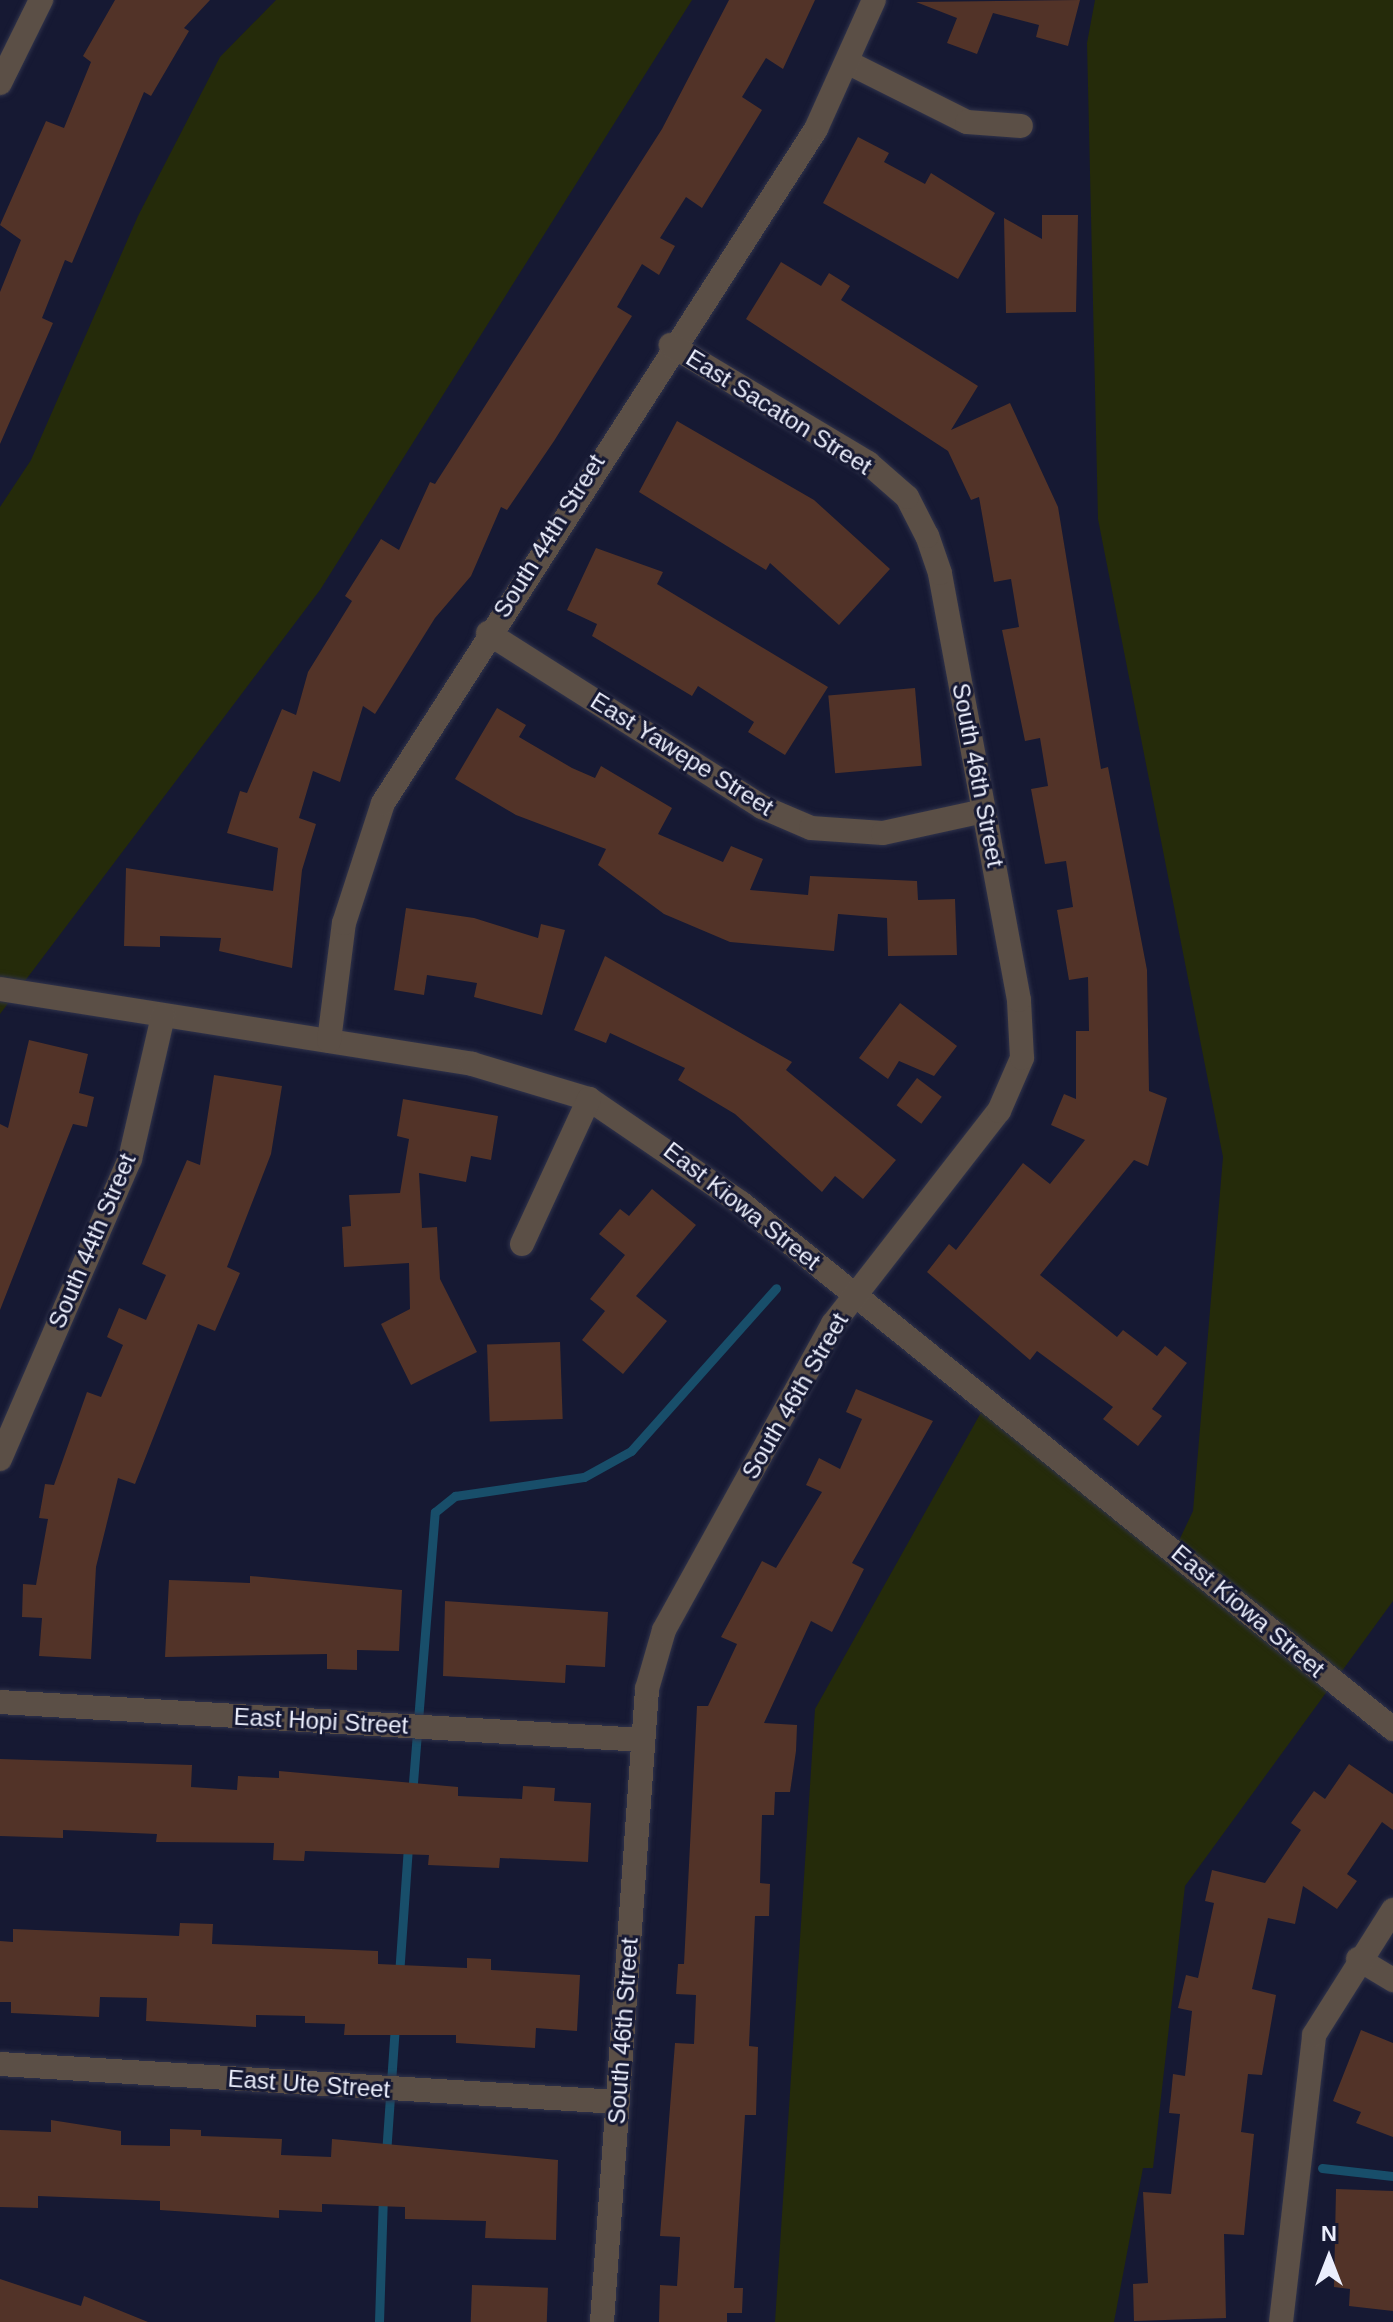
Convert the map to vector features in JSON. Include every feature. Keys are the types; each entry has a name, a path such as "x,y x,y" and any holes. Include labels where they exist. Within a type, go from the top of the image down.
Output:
{"street":[{"path":"0,83 41,0"},
{"name":"South 44th Street","path":"329,1041 359,859 383,803 671,345 816,129 874,0"},
{"path":"847,62 967,122 1021,126"},
{"name":"East Sacaton Street","path":"671,345 868,463 907,497 916,515"},
{"name":"South 46th Street","path":"602,2322 647,1689 664,1630 855,1295 999,1111 1022,1058 1019,1000 940,573 916,515"},
{"name":"East Yawepe Street","path":"488,633 762,807 811,828 883,833 984,811"},
{"name":"East Kiowa Street","path":"0,989 472,1064 589,1099 635,1124 855,1295 1393,1729"},
{"name":"South 44th Street","path":"0,1459 130,1159 163,1016"},
{"path":"522,1244 589,1099"},
{"name":"East Hopi Street","path":"0,1702 643,1740"},
{"path":"1281,2322 1314,2035 1358,1959 1393,1910"},
{"path":"1358,1959 1393,1980"},
{"name":"East Ute Street","path":"0,2064 618,2102"}],"green space":[{"path":"276,0 692,0 320,590 0,1014 0,507 31,460 138,216 220,57"},
{"path":"1095,0 1393,0 1393,1601 1185,1886 1153,2168 1143,2168 1114,2322 775,2322 815,1709 988,1400 1175,1549 1193,1511 1223,1157 1098,519 1087,43"}],"building":[{"path":"115,0 210,0 184,28 189,31 151,96 144,92 72,263 65,260 42,318 53,323 0,444 0,292 21,240 0,225 46,121 64,128 91,62 83,56"},
{"path":"729,0 815,0 783,69 766,58 742,97 762,110 702,208 686,197 660,238 675,246 659,275 642,264 617,307 632,316 507,510 501,507 471,576 435,618 375,714 363,706 340,782 313,771 299,818 316,824 302,870 292,968 219,951 221,938 160,936 160,947 124,946 126,868 273,891 278,848 227,833 240,791 247,793 282,709 296,715 308,672 352,601 345,596 381,539 399,550 430,482 435,484 662,129"},
{"path":"1080,0 1068,46 1036,37 1039,25 993,13 977,54 947,43 957,18 916,2"},
{"path":"858,137 889,153 884,162 925,184 931,173 995,213 958,279 823,203"},
{"path":"1042,215 1078,215 1076,312 1006,313 1004,218 1042,239"},
{"path":"781,262 821,286 829,273 850,286 841,300 978,386 951,430 1010,403 1058,507 1101,769 1108,767 1147,970 1149,1091 1167,1098 1148,1166 1134,1160 1040,1275 1117,1337 1123,1330 1157,1356 1165,1346 1187,1363 1152,1409 1162,1416 1138,1446 1103,1419 1113,1407 1037,1351 1030,1360 927,1272 949,1244 956,1250 1023,1163 1050,1184 1085,1140 1051,1125 1064,1094 1076,1099 1076,1031 1089,1031 1088,977 1069,980 1057,910 1073,907 1066,861 1045,864 1031,789 1048,786 1040,738 1025,741 1002,630 1019,627 1011,579 994,582 979,497 971,500 948,451 746,319"},
{"path":"677,421 814,500 890,569 839,625 770,563 766,570 639,492"},
{"path":"596,548 663,572 657,584 828,687 785,755 748,732 754,722 698,686 692,696 592,636 597,624 567,610"},
{"path":"915,688 922,766 835,773 828,696"},
{"path":"497,708 526,725 519,737 572,768 595,778 601,766 672,808 658,834 723,862 731,846 763,859 750,890 808,895 810,876 917,881 918,900 955,899 957,955 888,956 887,918 838,914 834,951 730,942 664,914 598,865 606,849 516,815 455,779"},
{"path":"406,908 474,918 538,938 541,924 565,930 542,1015 474,997 477,983 427,975 424,995 394,990"},
{"path":"605,956 792,1062 786,1070 896,1160 863,1199 835,1176 822,1192 735,1114 678,1080 685,1068 610,1033 606,1043 574,1030"},
{"path":"900,1003 957,1046 934,1076 899,1061 888,1079 859,1058"},
{"path":"29,1040 88,1054 79,1093 94,1097 87,1127 73,1124 0,1310 0,1124 8,1128"},
{"path":"214,1075 282,1086 271,1154 227,1267 240,1273 215,1331 198,1324 135,1484 118,1478 96,1567 91,1659 39,1656 42,1618 22,1617 23,1584 36,1585 48,1519 39,1518 45,1484 54,1485 87,1392 101,1397 123,1345 107,1337 119,1308 146,1320 166,1275 142,1264 187,1160 200,1165"},
{"path":"917,1078 942,1097 921,1124 897,1105"},
{"path":"403,1099 498,1116 491,1160 471,1156 466,1182 419,1173 422,1228 437,1227 440,1279 477,1352 411,1385 381,1324 410,1309 409,1263 344,1267 342,1227 351,1226 349,1195 400,1193 409,1139 397,1136"},
{"path":"652,1189 696,1225 636,1296 667,1321 623,1374 582,1340 605,1311 590,1299 625,1255 599,1234 620,1209 629,1216"},
{"path":"560,1342 563,1419 490,1422 487,1345"},
{"path":"856,1389 933,1421 852,1563 864,1569 832,1632 811,1621 764,1723 797,1725 790,1792 775,1792 774,1815 762,1815 760,1883 770,1884 769,1916 755,1916 749,2046 758,2047 756,2115 745,2115 734,2288 743,2288 742,2313 727,2313 727,2322 659,2322 660,2285 677,2286 680,2237 660,2236 675,2043 694,2044 696,1995 676,1994 678,1964 684,1964 697,1706 708,1706 737,1644 721,1637 762,1561 776,1568 822,1492 806,1485 819,1458 840,1469 862,1419 846,1412"},
{"path":"250,1576 402,1590 399,1651 357,1650 357,1670 327,1669 327,1654 165,1657 169,1580 250,1583"},
{"path":"445,1601 608,1612 605,1667 566,1665 565,1683 443,1676"},
{"path":"0,1759 192,1765 191,1787 237,1790 238,1776 279,1778 279,1771 458,1787 458,1796 522,1799 523,1786 555,1788 554,1801 591,1803 588,1862 500,1858 499,1868 428,1865 429,1855 305,1851 304,1861 273,1860 274,1843 156,1842 157,1834 63,1830 63,1838 0,1836"},
{"path":"1349,1764 1393,1794 1393,1830 1382,1822 1347,1874 1357,1881 1337,1909 1303,1886 1295,1924 1268,1918 1252,1989 1276,1995 1262,2075 1248,2074 1241,2132 1254,2134 1244,2235 1224,2234 1226,2318 1134,2321 1133,2284 1148,2283 1143,2192 1171,2194 1180,2114 1169,2113 1173,2074 1185,2076 1192,2011 1178,2008 1186,1975 1198,1978 1214,1903 1205,1901 1212,1870 1265,1883 1301,1830 1291,1823 1314,1791 1325,1799"},
{"path":"180,1923 213,1924 212,1944 378,1951 378,1964 467,1968 467,1958 491,1959 491,1970 580,1975 577,2031 536,2028 535,2048 456,2043 456,2035 344,2035 345,2024 305,2023 305,2016 256,2015 256,2027 146,2021 147,1998 100,1997 99,2017 11,2013 11,2002 0,2002 0,1941 13,1942 13,1929 179,1936"},
{"path":"1361,2030 1393,2043 1393,2137 1356,2123 1361,2112 1333,2101"},
{"path":"51,2120 121,2131 121,2145 170,2146 170,2129 201,2130 201,2136 282,2139 281,2155 331,2157 332,2139 558,2160 556,2240 485,2238 486,2221 405,2219 405,2207 322,2204 322,2212 279,2210 279,2218 160,2210 160,2201 38,2196 38,2208 0,2207 0,2130 51,2132"},
{"path":"1336,2189 1393,2191 1393,2311 1349,2306 1350,2289 1334,2287"},
{"path":"0,2279 81,2306 84,2296 148,2322 0,2322"},
{"path":"472,2285 548,2288 547,2322 471,2322"}],"waterway":[{"path":"412,1795 435,1512 455,1496 584,1477 631,1451 776,1288"},
{"path":"399,1975 408,1846"},
{"path":"386,2154 395,2025"},
{"path":"1322,2168 1393,2176"},
{"path":"379,2322 383,2197"}]}
